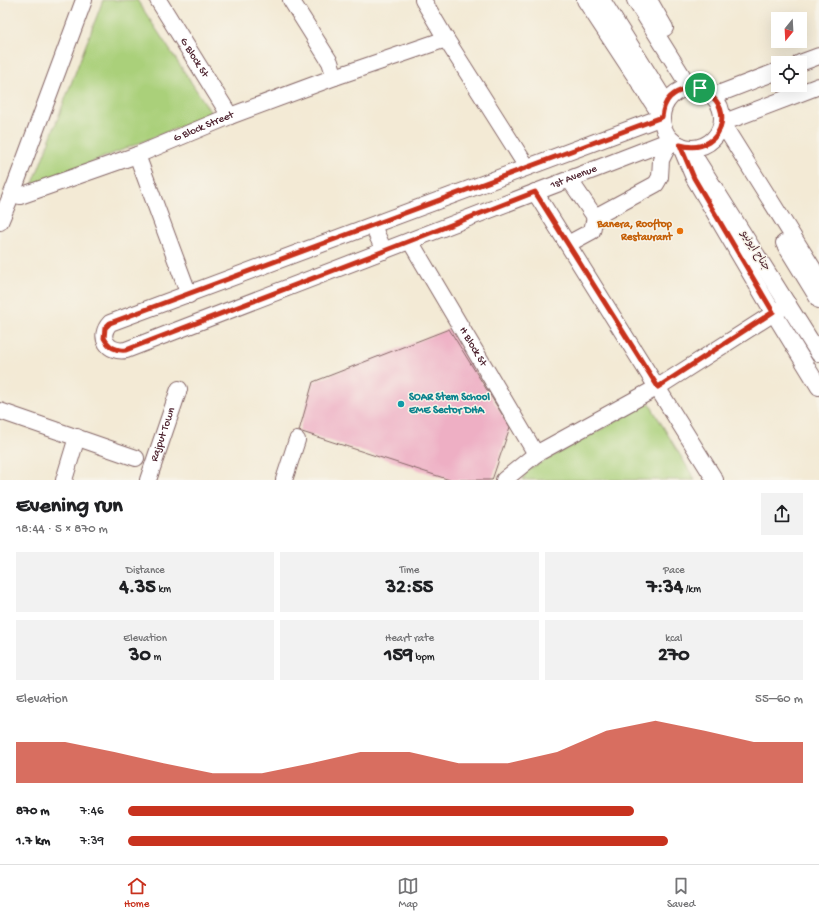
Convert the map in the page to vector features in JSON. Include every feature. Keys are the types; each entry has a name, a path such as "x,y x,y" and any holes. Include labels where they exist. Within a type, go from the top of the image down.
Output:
{"street":[{"path":"0,222 84,0"},
{"name":"G Block St","path":"158,0 230,116"},
{"path":"291,0 330,62 335,77"},
{"path":"422,0 527,167"},
{"path":"585,0 664,110"},
{"path":"602,0 664,110"},
{"path":"635,0 701,91 721,108 720,128 819,300"},
{"path":"649,0 701,91"},
{"name":"G Block Street","path":"13,191 20,196 137,155 230,116 335,77 446,39"},
{"path":"807,60 819,56"},
{"path":"771,73 701,91 680,90 672,95 664,110 663,126 680,144 701,147 710,142 720,128 819,86"},
{"name":"1st Avenue","path":"664,110 527,167 189,295 110,323 105,328 104,338 111,348 126,350 569,179 680,144"},
{"path":"720,128 819,278"},
{"path":"595,218 656,184 660,177 661,160 680,144"},
{"name":"جناح ایونیو","path":"680,144 788,304 819,354"},
{"name":"جناح ایونیو","path":"680,144 694,178 773,312 819,386"},
{"path":"137,155 189,295"},
{"path":"506,175 517,199"},
{"path":"568,244 592,231 595,218 569,179"},
{"path":"535,192 715,480"},
{"path":"373,226 384,251"},
{"name":"H Block St","path":"410,241 536,454"},
{"path":"504,480 536,454 658,387 773,312 788,304"},
{"name":"Rajput Town","path":"148,480 179,389"},
{"path":"0,411 136,458"},
{"path":"64,480 77,437"},
{"path":"284,480 297,440"}],"green space":[{"path":"103,0 137,0 212,114 32,186"},
{"path":"649,403 695,480 523,480 526,471"}],"building":[{"name":"SOAR Stem School EME Sector DHA","path":"449,329 510,427 492,480 450,480 299,431 313,382"}],"place":[{"name":"Banera, Rooftop Restaurant","path":"680,231"},
{"name":"SOAR Stem School EME Sector DHA","path":"401,404"}],"route":[{"path":"700,88 707,91 718,101 722,115 720,129 710,142 701,147 690,148 680,145 694,178 773,312 658,387 535,192 126,350 111,348 104,338 105,328 110,323 189,295 662,117 666,102 672,95 680,90 700,88"}]}
